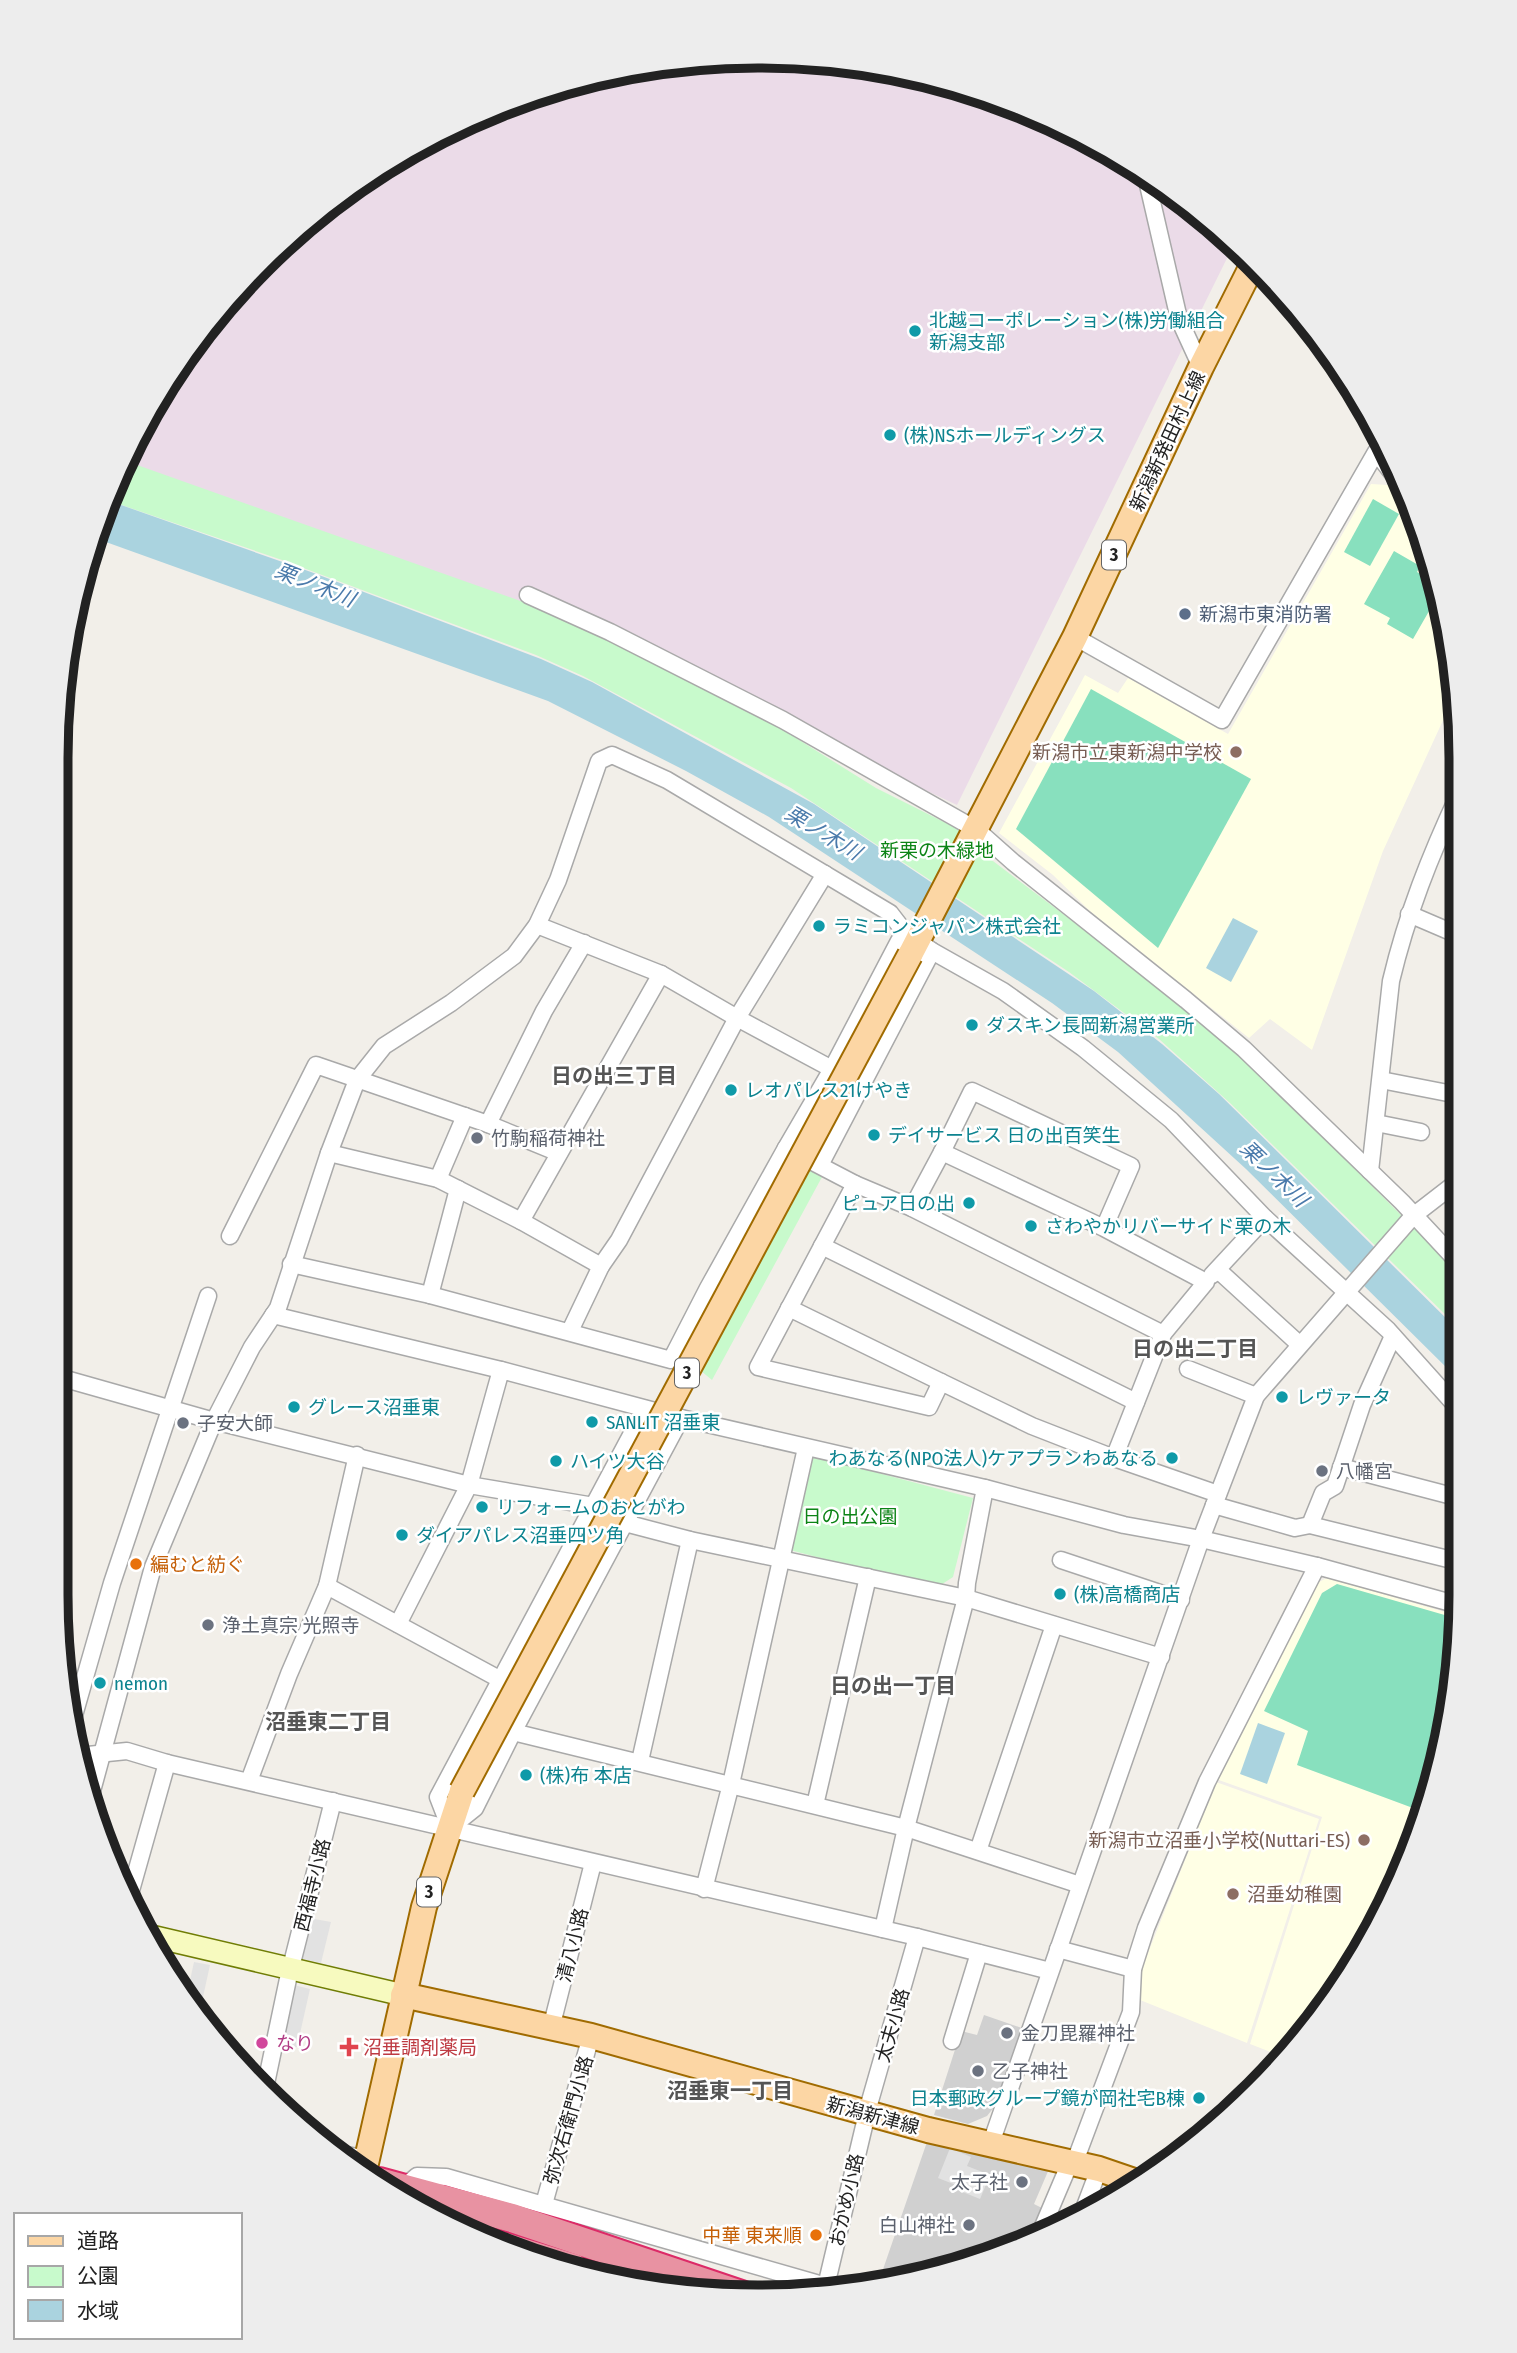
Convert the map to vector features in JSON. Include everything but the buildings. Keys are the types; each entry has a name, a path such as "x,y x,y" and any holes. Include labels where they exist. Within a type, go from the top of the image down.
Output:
{"highway":[{"path":"394,2180 703,2282"}],"main road":[{"name":"新潟新発田村上線","path":"918,944 1075,637 1200,368 1249,272"},
{"name":"3","path":"379,2170 402,1995 424,1907 463,1791 918,944"},
{"name":"新潟新津線","path":"402,1995 592,2036 928,2130 991,2143 1070,2168 1099,2169 1126,2178"}],"street":[{"path":"1149,190 1179,319 1200,368"},
{"path":"1075,637 1222,720 1376,452 1380,457"},
{"path":"528,596 610,632 783,720 973,837 1244,1049 1402,1202 1449,1253"},
{"path":"95,1782 153,1567 214,1420 252,1347 278,1308 329,1153 358,1080 384,1046 451,1003 514,956 537,925 558,880 599,761 612,754 667,780 890,913 918,944 1003,991 1083,1048 1171,1120 1265,1219 1393,1336 1449,1398"},
{"path":"1370,1171 1391,981 1409,914 1449,834"},
{"path":"570,1331 601,1266 619,1240 737,1018 825,874"},
{"path":"1409,914 1449,931"},
{"path":"537,925 662,974 832,1069"},
{"path":"291,1264 430,1295 671,1360 832,1069 899,941 918,944"},
{"path":"488,1124 544,1011 584,943"},
{"path":"820,1165 918,944"},
{"path":"521,1221 662,974"},
{"path":"230,1237 316,1065 488,1124 559,1153"},
{"path":"1381,1080 1449,1093"},
{"path":"912,1208 972,1091 1131,1166 1104,1228"},
{"path":"438,1179 465,1116"},
{"path":"1376,1123 1421,1132"},
{"path":"786,1148 1163,1334"},
{"path":"942,1152 1104,1228 1206,1282"},
{"path":"329,1153 438,1179 601,1266"},
{"path":"855,1184 758,1367 929,1407 941,1382"},
{"path":"991,2143 1216,1499 1256,1395 1413,1216 1449,1188"},
{"path":"430,1295 458,1189"},
{"path":"1114,1458 1163,1334 1206,1282 1265,1219"},
{"path":"822,1246 1136,1402"},
{"path":"1217,1270 1299,1344"},
{"path":"77,1704 112,1583 208,1296"},
{"path":"789,1308 1032,1426 1216,1499 1294,1528 1310,1525 1449,1559"},
{"path":"273,1315 501,1370 681,1418 985,1488 1125,1525 1202,1539 1317,1566 1449,1602"},
{"path":"1310,1525 1323,1493 1335,1486 1362,1405 1393,1336"},
{"path":"1188,1369 1256,1395"},
{"path":"398,1624 469,1485 501,1370"},
{"path":"68,1380 171,1409 469,1485 594,1506 625,1523 690,1540 966,1598 1161,1657"},
{"path":"450,1828 438,1797 645,1409"},
{"path":"450,1828 475,1808 681,1418"},
{"path":"704,1889 731,1784 806,1448"},
{"path":"249,1781 289,1674 327,1586 356,1455"},
{"path":"1342,1467 1449,1495"},
{"path":"883,1929 906,1828 966,1598 985,1488"},
{"path":"640,1762 690,1540"},
{"path":"1061,1560 1181,1600"},
{"path":"1045,2222 1070,2168 1131,2011 1133,1969 1146,1927 1207,1782 1317,1566"},
{"path":"815,1805 868,1577"},
{"path":"327,1586 500,1680"},
{"path":"978,1851 1054,1625"},
{"path":"513,1732 906,1828 1080,1885"},
{"path":"88,1754 127,1751 167,1763 917,1937 1050,1971"},
{"path":"132,1885 167,1763"},
{"name":"西福寺小路","path":"267,2080 333,1801"},
{"name":"清八小路","path":"551,2028 593,1863"},
{"name":"太夫小路","path":"866,2113 917,1937"},
{"path":"160,1938 402,1995"},
{"path":"1058,1949 1133,1969"},
{"path":"953,2041 979,1953"},
{"name":"弥次右衛門小路","path":"544,2204 592,2036"},
{"name":"おかめ小路","path":"827,2281 866,2113"},
{"path":"1087,2202 1099,2169"},
{"path":"386,2175 446,2177 805,2283"}],"shaded area":[{"path":"758,68 849,74 937,92 980,105 1064,139 1142,185 1179,211 1229,254 957,805 574,625 133,467 161,413 185,375 211,338 270,270 338,211 413,161 494,121 580,92 624,82 668,74"},
{"name":"新潟市立東新潟中学校","path":"1371,484 1388,485 1398,498 1425,580 1443,668 1447,712 1383,851 1312,1050 1270,1019 1249,1038 1090,911 1053,875 999,833 1085,675 1118,693 1128,678 1228,734"},
{"name":"新潟市立沼垂小学校(Nuttari-ES)","path":"1327,1578 1448,1613 1447,1640 1443,1685 1425,1773 1396,1859 1356,1940 1306,2015 1274,2053 1250,2044 1322,1817 1216,1779 1315,1584"},
{"name":"沼垂幼稚園","path":"1216,1782 1319,1819 1247,2043 1140,2000 1142,1968"},
{"path":"309,1918 331,1922 321,1963 299,1958"},
{"path":"194,1962 210,1965 202,2002 189,1984"},
{"path":"294,1985 310,1989 297,2047 280,2044"},
{"name":"乙子神社","path":"984,2015 1022,2028 995,2106 987,2116 968,2124 934,2115 961,2031 977,2035"},
{"name":"白山神社","path":"928,2139 1049,2169 1034,2204 1046,2210 1040,2224 980,2248 882,2273"},
{"path":"950,2148 971,2157 967,2166 990,2175 980,2199 955,2189 956,2185 938,2178"}],"green space":[{"name":"新栗の木緑地","path":"134,464 526,603 654,659 759,715 876,788 956,828 985,855 1156,984 1234,1048 1449,1263 1449,1318 1230,1103 1159,1039 1069,972 791,788 583,676 536,655 282,560 117,504"},
{"path":"1373,499 1399,514 1370,566 1344,552"},
{"path":"1394,551 1420,566 1417,572 1424,576 1431,607 1413,639 1387,624 1390,618 1364,604"},
{"path":"1091,689 1251,779 1158,948 1016,829"},
{"path":"809,1170 822,1177 712,1380 684,1357"},
{"name":"日の出公園","path":"810,1455 973,1498 953,1577 936,1588 786,1549"},
{"path":"1337,1584 1448,1616 1443,1685 1425,1773 1414,1809 1297,1765 1308,1731 1264,1711 1322,1593"}],"water":[{"name":"栗ノ木川","path":"117,504 311,572 541,659 592,682 814,804 1094,991 1162,1044 1219,1094 1449,1321 1449,1370 1246,1169 1118,1052 1052,1003 769,817 686,771 548,701 104,541"},
{"path":"1233,918 1258,931 1231,982 1206,968"},
{"path":"1258,1723 1285,1733 1267,1784 1240,1774"}],"place":[{"name":"北越コーポレーション(株)労働組合 新潟支部","path":"915,331"},
{"name":"(株)NSホールディングス","path":"890,435"},
{"name":"新潟市東消防署","path":"1185,614"},
{"name":"新潟市立東新潟中学校","path":"1236,752"},
{"name":"ラミコンジャパン株式会社","path":"819,926"},
{"name":"ダスキン長岡新潟営業所","path":"972,1025"},
{"name":"レオパレス21けやき","path":"731,1090"},
{"name":"デイサービス 日の出百笑生","path":"874,1135"},
{"name":"竹駒稲荷神社","path":"477,1138"},
{"name":"ピュア日の出","path":"969,1203"},
{"name":"さわやかリバーサイド栗の木","path":"1031,1226"},
{"name":"レヴァータ","path":"1282,1397"},
{"name":"グレース沼垂東","path":"294,1407"},
{"name":"SANLIT 沼垂東","path":"592,1422"},
{"name":"子安大師","path":"183,1423"},
{"name":"わあなる(NPO法人)ケアプランわあなる","path":"1172,1458"},
{"name":"ハイツ大谷","path":"556,1461"},
{"name":"八幡宮","path":"1322,1471"},
{"name":"リフォームのおとがわ","path":"482,1507"},
{"name":"ダイアパレス沼垂四ツ角","path":"402,1535"},
{"name":"編むと紡ぐ","path":"136,1564"},
{"name":"(株)高橋商店","path":"1060,1594"},
{"name":"浄土真宗 光照寺","path":"208,1625"},
{"name":"nemon","path":"100,1683"},
{"name":"(株)布 本店","path":"526,1775"},
{"name":"新潟市立沼垂小学校(Nuttari-ES)","path":"1364,1840"},
{"name":"沼垂幼稚園","path":"1233,1894"},
{"name":"金刀毘羅神社","path":"1007,2033"},
{"name":"なり","path":"262,2043"},
{"name":"沼垂調剤薬局","path":"349,2047"},
{"name":"乙子神社","path":"978,2071"},
{"name":"日本郵政グループ鏡が岡社宅B棟","path":"1199,2098"},
{"name":"太子社","path":"1022,2182"},
{"name":"白山神社","path":"969,2225"},
{"name":"中華 東来順","path":"816,2235"}],"district":[{"name":"日の出三丁目","path":"614,1076"},
{"name":"日の出二丁目","path":"1195,1349"},
{"name":"日の出一丁目","path":"893,1686"},
{"name":"沼垂東二丁目","path":"328,1722"},
{"name":"沼垂東一丁目","path":"730,2091"}]}
